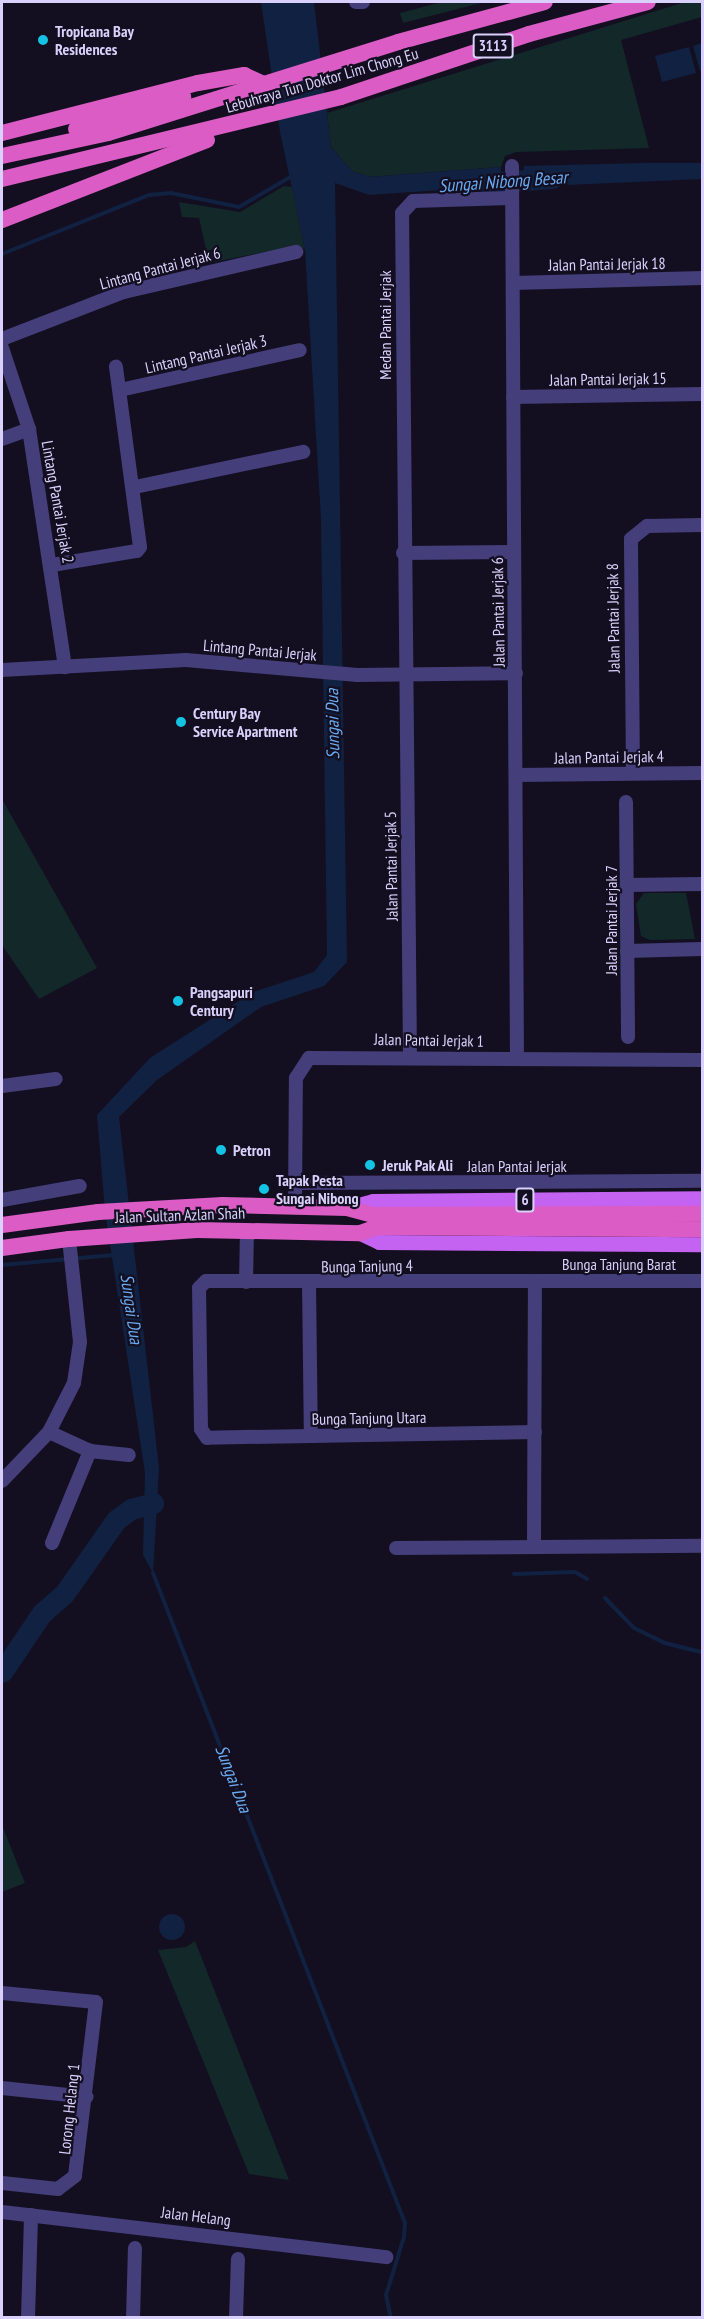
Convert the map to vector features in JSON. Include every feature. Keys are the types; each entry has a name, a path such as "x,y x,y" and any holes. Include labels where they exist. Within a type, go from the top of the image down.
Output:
{"highway":[{"name":"Lebuhraya Tun Doktor Lim Chong Eu","path":"2,156 108,133 334,62 546,2"},
{"name":"Lebuhraya Tun Doktor Lim Chong Eu","path":"2,179 240,124 341,97 529,34 648,2"},
{"path":"2,133 198,83 244,75 261,85"},
{"path":"2,141 27,141 91,126 194,94 237,84 261,85"},
{"path":"2,220 32,206 174,155 240,124"},
{"name":"Jalan Sultan Azlan Shah","path":"2,1225 147,1208 295,1206 348,1208 374,1215 702,1229"},
{"name":"Jalan Sultan Azlan Shah","path":"2,1248 71,1252 100,1236 148,1232 247,1230 360,1233 377,1227 702,1214"}],"main road":[{"name":"Jalan Sultan Azlan Shah","path":"348,1208 374,1201 702,1198"},
{"name":"Jalan Sultan Azlan Shah","path":"360,1233 379,1242 702,1244"}],"street":[{"path":"356,2 363,2"},
{"name":"Jalan Pantai Jerjak 6","path":"512,166 517,1058"},
{"name":"Medan Pantai Jerjak","path":"404,674 402,213 413,201 512,194"},
{"name":"Lintang Pantai Jerjak 6","path":"2,339 124,292 296,252"},
{"name":"Jalan Pantai Jerjak 18","path":"513,283 702,278"},
{"name":"Lintang Pantai Jerjak 2","path":"2,348 29,429 52,565 65,667"},
{"name":"Lintang Pantai Jerjak 3","path":"120,390 300,350"},
{"path":"52,565 139,549 135,486 117,368"},
{"name":"Jalan Pantai Jerjak 15","path":"513,397 702,394"},
{"path":"2,439 29,429"},
{"path":"135,486 303,452"},
{"name":"Jalan Pantai Jerjak 8","path":"633,773 631,539 647,526 702,525"},
{"path":"403,553 514,552"},
{"name":"Lintang Pantai Jerjak","path":"2,670 186,660 357,675 516,674"},
{"name":"Jalan Pantai Jerjak 5","path":"404,674 410,1057"},
{"name":"Jalan Pantai Jerjak 4","path":"516,775 702,773"},
{"name":"Jalan Pantai Jerjak 7","path":"626,802 628,1037"},
{"path":"627,885 702,884"},
{"path":"627,951 702,950"},
{"name":"Jalan Pantai Jerjak 1","path":"295,1206 296,1078 302,1063 316,1056 702,1059"},
{"path":"2,1086 57,1079"},
{"name":"Jalan Pantai Jerjak","path":"296,1183 702,1181"},
{"path":"2,1200 80,1186"},
{"path":"246,1282 247,1230"},
{"path":"2,1481 49,1432 66,1406 80,1360 71,1252"},
{"path":"534,1546 535,1281"},
{"name":"Bunga Tanjung 4","path":"205,1436 201,1429 201,1284 535,1281"},
{"name":"Bunga Tanjung Barat","path":"535,1281 702,1281"},
{"path":"309,1283 311,1436"},
{"path":"49,1432 90,1451 129,1455"},
{"name":"Bunga Tanjung Utara","path":"205,1436 535,1432"},
{"path":"52,1543 90,1451"},
{"path":"396,1548 702,1546"},
{"name":"Lorong Helang 1","path":"2,1993 96,2002 79,2167 70,2183 52,2189 2,2183"},
{"path":"2,2088 87,2097"},
{"name":"Jalan Helang","path":"2,2212 386,2257"},
{"path":"28,2318 31,2215"},
{"path":"134,2318 135,2248"},
{"path":"236,2318 238,2259"}],"green space":[{"path":"442,2 485,2 403,23 400,13"},
{"path":"685,2 702,2 702,17 621,40 649,148 516,152 505,156 501,167 369,177 352,171 331,147 327,113"},
{"path":"284,186 292,187 305,250 299,245 209,263 199,218 182,217 179,202 240,212"},
{"path":"2,799 97,968 39,999 2,945"},
{"path":"644,893 686,893 695,939 650,940 641,936 636,904"},
{"path":"2,1825 25,1883 2,1892"},
{"path":"195,1941 289,2180 249,2174 158,1950 186,1947"}],"water":[{"path":"261,2 314,2 331,147 352,171 369,177 501,167 501,186 369,195 335,183 347,962 324,986 261,1007 157,1080 119,1117 159,1468 153,1573 143,1555 145,1473 105,1211 97,1115 150,1058 253,992 314,972 327,955 321,519 305,250 280,132"},
{"path":"702,43 702,71 700,71 693,46"},
{"path":"689,47 696,73 662,82 655,56"},
{"path":"702,163 702,179 523,187 524,166"},
{"path":"172,1914 181,1918 185,1927 181,1936 172,1940 163,1936 159,1927 163,1918"}],"waterway":[{"path":"2,254 149,195 171,193 239,207 292,176"},
{"name":"Sungai Nibong Besar","path":"473,184 552,178"},
{"path":"2,1265 114,1255"},
{"path":"2,1672 42,1613 64,1594 116,1520 131,1509 153,1503"},
{"path":"514,1574 575,1572 587,1579"},
{"name":"Sungai Dua","path":"153,1573 405,2223 404,2237 386,2295 391,2318"},
{"path":"605,1598 634,1628 665,1643 702,1652"}],"place":[{"name":"Tropicana Bay Residences","path":"43,40"},
{"name":"Century Bay Service Apartment","path":"181,722"},
{"name":"Pangsapuri Century","path":"178,1001"},
{"name":"Petron","path":"221,1150"},
{"name":"Jeruk Pak Ali","path":"370,1165"},
{"name":"Tapak Pesta Sungai Nibong","path":"264,1189"}]}
